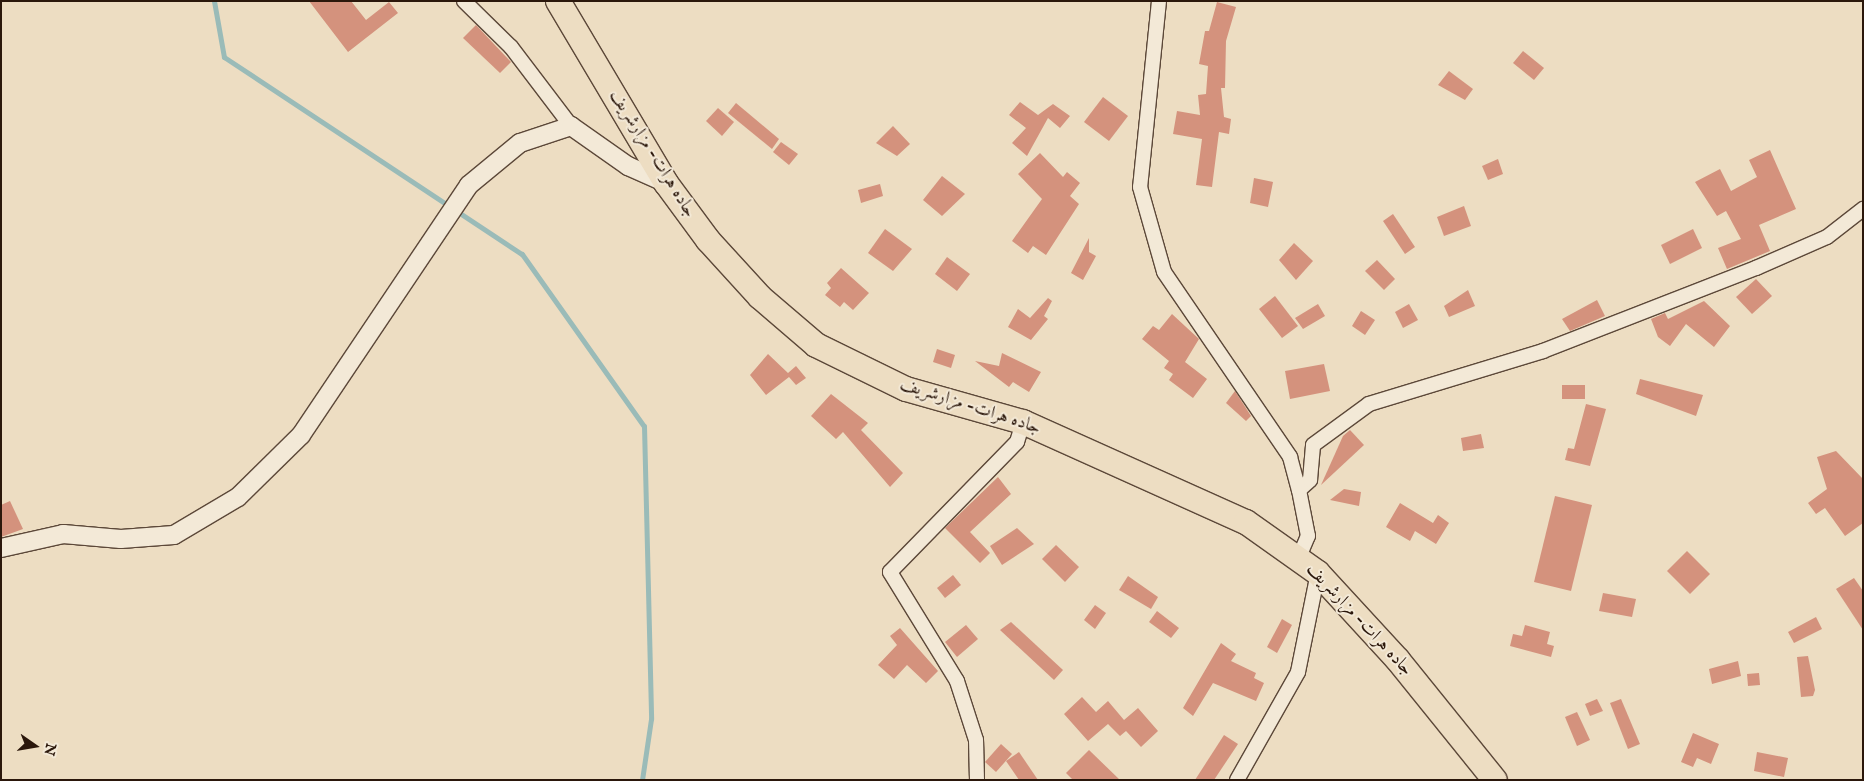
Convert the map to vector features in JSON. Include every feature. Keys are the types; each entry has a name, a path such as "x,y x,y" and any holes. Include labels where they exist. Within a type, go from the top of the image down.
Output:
{"highway":[{"name":"جاده هرات- مزارشریف","path":"558,1 666,183 747,282 816,345 906,389 1023,422 1246,522 1299,557 1318,573 1398,660 1495,780"}],"street":[{"path":"464,1 512,47 571,126 628,166 666,183"},
{"path":"1159,1 1140,187 1164,272 1290,458 1299,490 1308,536 1299,557"},
{"path":"1,548 62,534 121,539 174,535 238,497 301,435 469,185 520,143 571,126"},
{"path":"1299,490 1310,480 1313,445 1369,404 1543,351 1756,268 1827,237 1863,209"},
{"path":"977,780 976,740 957,681 890,572 1017,442 1023,422"},
{"path":"1237,780 1298,672 1318,573"}],"building":[{"path":"309,1 351,1 366,20 389,2 398,13 348,52"},
{"path":"1217,2 1236,7 1226,41 1225,88 1221,88 1224,117 1231,119 1229,134 1219,132 1212,187 1196,185 1202,139 1173,134 1177,111 1200,115 1198,95 1206,94 1208,66 1199,64 1205,31 1209,31"},
{"path":"476,25 511,62 500,73 463,38"},
{"path":"1523,51 1544,68 1534,80 1513,63"},
{"path":"1449,71 1473,89 1465,100 1438,85"},
{"path":"1103,97 1128,116 1109,141 1084,122"},
{"path":"1020,102 1038,115 1053,104 1070,116 1060,128 1048,118 1027,156 1012,143 1026,128 1009,115"},
{"path":"736,103 779,139 772,149 728,113"},
{"path":"718,108 734,122 722,136 706,121"},
{"path":"893,126 910,144 897,156 876,143"},
{"path":"781,142 798,154 789,165 773,152"},
{"path":"1770,150 1796,209 1759,225 1770,251 1727,269 1718,248 1741,239 1726,211 1717,216 1695,182 1720,169 1731,191 1757,177 1749,160"},
{"path":"1040,153 1063,177 1067,172 1080,183 1070,196 1079,204 1046,255 1033,246 1028,253 1012,241 1042,199 1018,174"},
{"path":"1498,159 1503,174 1488,180 1482,166"},
{"path":"942,176 965,194 942,216 923,200"},
{"path":"1254,178 1273,182 1268,207 1250,203"},
{"path":"880,184 883,196 861,203 858,190"},
{"path":"1464,206 1471,226 1444,236 1437,217"},
{"path":"1393,214 1415,247 1405,254 1383,221"},
{"path":"885,229 912,249 893,271 868,253"},
{"path":"1693,229 1702,248 1670,264 1661,245"},
{"path":"1089,238 1089,252 1096,256 1083,280 1071,273"},
{"path":"1294,243 1313,261 1296,280 1279,260"},
{"path":"947,257 970,274 957,291 935,274"},
{"path":"1377,260 1395,279 1384,290 1365,271"},
{"path":"841,268 869,293 853,310 844,302 840,307 825,295 831,288 827,283"},
{"path":"1756,279 1772,296 1752,314 1736,297"},
{"path":"1468,290 1475,306 1449,317 1444,306"},
{"path":"1275,296 1298,326 1282,338 1259,309"},
{"path":"1048,298 1052,301 1044,316 1048,319 1031,340 1008,327 1018,309 1030,318"},
{"path":"1597,300 1605,316 1570,331 1562,319"},
{"path":"1704,301 1730,326 1714,347 1686,324 1670,346 1658,337 1651,319 1665,313 1668,319"},
{"path":"1318,304 1325,316 1303,329 1295,318"},
{"path":"1409,304 1418,320 1403,328 1395,312"},
{"path":"1361,311 1375,320 1365,335 1352,326"},
{"path":"1172,314 1199,339 1185,362 1207,379 1193,398 1169,380 1173,374 1164,368 1169,361 1142,339 1153,326 1159,330"},
{"path":"937,349 955,355 951,368 933,362"},
{"path":"1002,353 1041,372 1029,392 1013,382 1009,387 975,361 999,366"},
{"path":"768,354 788,373 796,366 806,378 796,385 789,377 766,395 750,375"},
{"path":"1324,364 1330,391 1290,399 1285,371"},
{"path":"1640,379 1703,395 1696,416 1636,394"},
{"path":"1562,385 1585,385 1585,399 1562,399"},
{"path":"1235,391 1251,416 1246,421 1226,403"},
{"path":"831,394 868,423 861,430 903,473 890,487 843,432 836,439 811,416"},
{"path":"1586,404 1606,409 1590,466 1565,460 1568,448 1574,449"},
{"path":"1350,430 1364,445 1321,485 1343,436"},
{"path":"1481,434 1484,448 1463,451 1461,438"},
{"path":"1836,451 1863,479 1863,523 1845,536 1825,508 1816,514 1808,503 1827,489 1817,457"},
{"path":"998,477 1011,494 970,532 990,553 980,563 945,528"},
{"path":"1344,489 1361,492 1359,506 1330,500"},
{"path":"1555,496 1592,505 1571,591 1534,582"},
{"path":"10,501 23,529 1,537 1,505"},
{"path":"1400,503 1433,523 1438,515 1449,523 1436,544 1415,531 1410,541 1386,527"},
{"path":"1017,528 1034,544 1002,565 990,546"},
{"path":"1056,545 1079,567 1065,582 1042,559"},
{"path":"1687,551 1710,574 1690,594 1667,571"},
{"path":"953,575 961,585 945,598 937,588"},
{"path":"1128,576 1158,597 1151,609 1119,590"},
{"path":"1854,578 1863,591 1863,630 1836,589"},
{"path":"1603,593 1636,599 1632,617 1599,611"},
{"path":"1095,605 1106,613 1095,629 1084,620"},
{"path":"1157,611 1179,628 1171,638 1149,622"},
{"path":"1816,617 1822,629 1794,643 1788,632"},
{"path":"1282,619 1292,625 1277,653 1267,647"},
{"path":"1011,622 1063,670 1054,680 1000,630"},
{"path":"966,625 978,639 957,657 945,642"},
{"path":"1525,625 1550,632 1547,644 1554,646 1551,657 1510,646 1513,634 1522,636"},
{"path":"900,628 938,671 926,683 907,665 894,679 878,665 897,645 890,636"},
{"path":"1221,643 1236,654 1231,661 1256,673 1254,678 1264,683 1256,701 1213,683 1193,716 1183,708"},
{"path":"1808,656 1815,690 1813,696 1801,697 1797,657"},
{"path":"1738,661 1741,676 1712,684 1709,669"},
{"path":"1759,673 1760,685 1748,686 1747,674"},
{"path":"1082,697 1096,712 1108,701 1124,720 1138,708 1158,731 1141,747 1126,731 1120,736 1108,724 1088,741 1064,714"},
{"path":"1597,699 1603,711 1590,716 1585,704"},
{"path":"1621,699 1640,744 1628,749 1610,703"},
{"path":"1577,712 1590,740 1577,746 1565,717"},
{"path":"1693,733 1719,744 1711,764 1697,758 1693,767 1681,762"},
{"path":"1224,735 1238,744 1214,780 1195,780"},
{"path":"1001,744 1012,754 996,772 985,762"},
{"path":"1089,750 1120,780 1073,780 1066,773"},
{"path":"1019,752 1038,780 1019,780 1006,761"},
{"path":"1757,752 1788,758 1784,777 1754,771"}],"waterway":[{"path":"214,1 224,57 522,254 644,426 651,719 642,780"}]}
